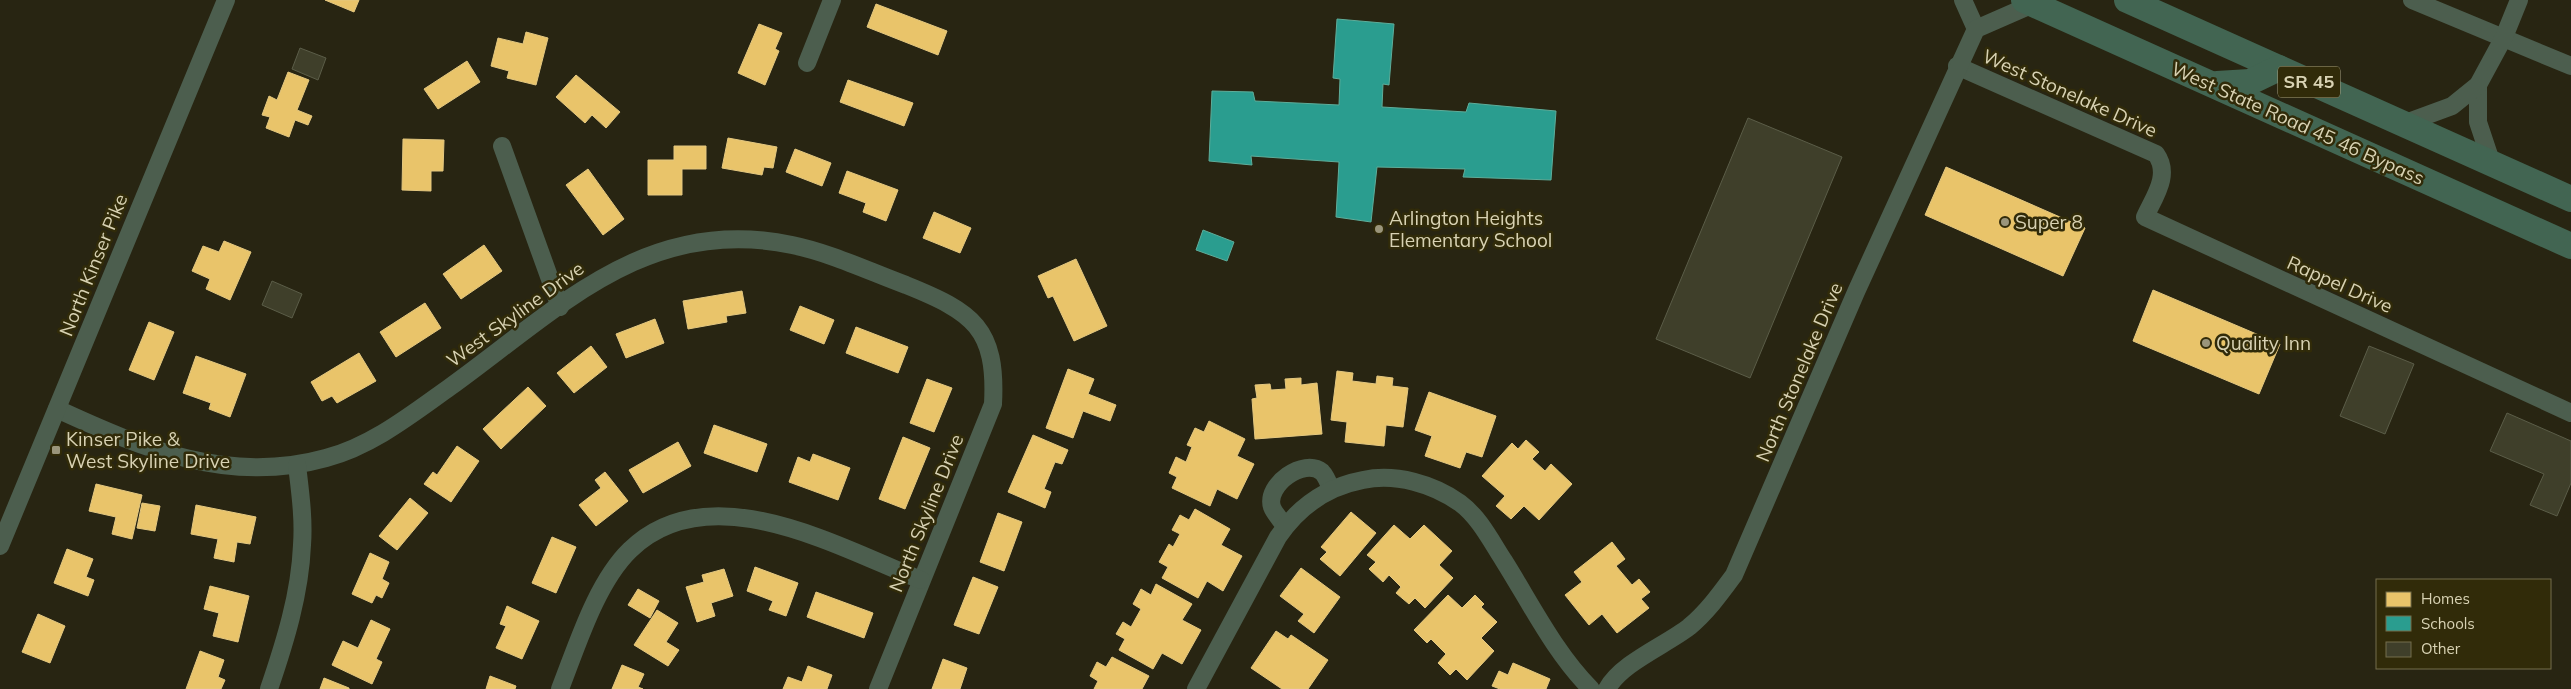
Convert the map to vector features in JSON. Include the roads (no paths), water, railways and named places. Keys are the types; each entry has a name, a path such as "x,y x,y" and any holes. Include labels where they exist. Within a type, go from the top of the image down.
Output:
{"highway":[{"name":"SR 45","path":"2127,0 2571,199"},
{"name":"West State Road 45 46 Bypass","path":"2029,2 2571,246"},
{"path":"2211,84 2250,82 2279,68"}],"street":[{"name":"North Kinser Pike","path":"0,546 226,0"},
{"path":"808,63 832,0"},
{"path":"1963,0 1976,29 2029,2"},
{"path":"2412,0 2571,66"},
{"path":"2403,124 2452,106 2478,85 2504,37 2519,0"},
{"name":"North Stonelake Drive","path":"1607,689 1611,682 1625,670 1688,627 1714,603 1734,575 1856,292 1957,66 1976,29"},
{"name":"West Stonelake Drive","path":"1957,66 2146,149 2156,154 2162,163"},
{"path":"2478,85 2478,122 2492,164"},
{"path":"502,146 560,306"},
{"name":"Rappel Drive","path":"2162,163 2161,181 2145,218 2571,413"},
{"name":"West Skyline Drive","path":"57,409 115,436 193,461 251,468 297,465 328,458 383,433 426,404 560,306 620,268 662,250 683,244 722,238 770,241 794,245 834,257 944,302 970,318 979,328 990,349"},
{"name":"North Skyline Drive","path":"878,689 992,404 994,376 990,349"},
{"path":"269,689 283,649 297,591 302,529 297,465"},
{"path":"1285,526 1272,506 1272,493 1278,485 1300,468 1314,468 1323,473 1331,489"},
{"path":"1196,689 1285,526 1308,502 1331,489 1375,477 1406,479 1428,486 1460,504 1485,531 1558,646 1591,689"},
{"path":"560,689 601,592 616,568 629,550 667,526 714,515 760,520 805,534 921,580"}],"place":[{"name":"Super 8","path":"2005,222"},
{"name":"Arlington Heights Elementary School","path":"1379,229"},
{"name":"Quality Inn","path":"2206,343"},
{"name":"Kinser Pike & West Skyline Drive","path":"56,450"}]}
